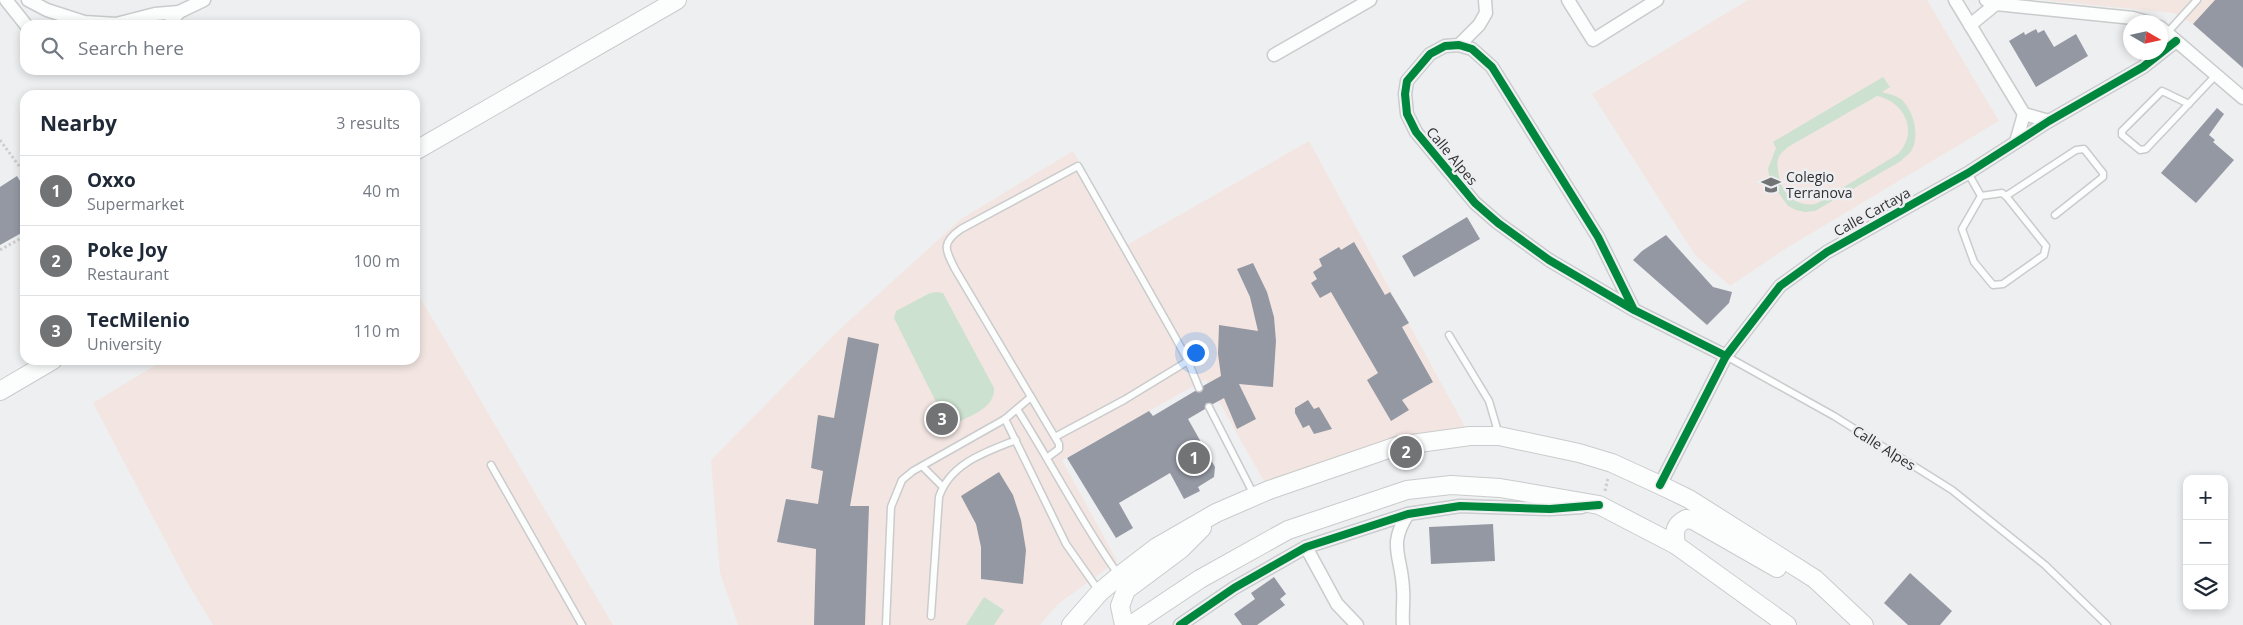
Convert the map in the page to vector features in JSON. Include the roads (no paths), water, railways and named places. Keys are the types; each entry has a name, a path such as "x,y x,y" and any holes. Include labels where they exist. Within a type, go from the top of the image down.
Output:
{"main road":[{"path":"420,148 676,0"},
{"path":"0,391 44,365"},
{"path":"1071,625 1100,592 1119,576 1157,547 1216,513 1255,496 1397,446 1470,436 1499,436 1579,453 1612,463 1690,499 1815,579 1864,625"},
{"path":"1131,625 1200,579 1288,530 1407,490 1451,485 1500,488 1598,505 1676,545 1787,625"},
{"path":"1124,625 1120,606 1126,590 1181,549 1216,513"},
{"path":"1676,545 1674,532 1676,526 1686,518 1780,570 1815,579"}],"street":[{"path":"6,0 22,20"},
{"path":"28,0 48,5 80,20"},
{"path":"1274,55 1370,0"},
{"path":"1485,0 1486,13 1479,25 1459,45 1472,49 1492,67 1598,237 1634,310"},
{"path":"1568,0 1593,40 1657,0"},
{"path":"1955,0 2024,114 2049,121"},
{"path":"132,20 155,14 178,12 200,1"},
{"path":"1970,25 1991,2 2123,19"},
{"path":"172,20 178,12"},
{"path":"2168,34 2243,98"},
{"name":"Calle Alpes","path":"1459,45 1445,46 1430,54 1407,81 1405,94 1407,114 1416,132 1475,203 1498,224 1550,260 1634,310 1726,356"},
{"path":"2143,67 2145,60"},
{"name":"Calle Cartaya","path":"1660,485 1726,356 1780,286 1827,252 1968,173 2049,121 2143,67 2148,60"},
{"path":"2016,142 2024,114"},
{"path":"1180,625 1234,588 1306,547 1408,514 1460,506 1550,510 1598,505"},
{"path":"1403,625 1403,582 1396,540 1399,528 1408,514"},
{"path":"1306,547 1337,604 1357,625"}],"lane":[{"path":"2168,34 2197,0"},
{"path":"2189,104 2162,90 2122,131 2122,135 2140,150 2146,149 2189,104 2216,75"},
{"path":"2006,196 2076,150 2084,149 2104,173 2103,178 2055,215"},
{"path":"1048,458 1058,449 1059,444 955,269 946,251 946,244 951,236 961,229 1078,166 1188,361 1199,388"},
{"path":"1968,173 1981,196"},
{"path":"2002,193 2006,196 2046,246 2044,255 2004,284 1993,285 1974,262 1962,229 1981,196 2002,193"},
{"path":"1449,335 1490,401 1499,436"},
{"name":"Calle Alpes","path":"1726,356 1834,416 1952,490 2045,565 2107,625"},
{"path":"1055,437 1124,400 1188,361"},
{"path":"886,625 891,507 902,480 913,471 1006,419 1031,397"},
{"path":"1209,407 1255,496"},
{"path":"1017,409 1048,458 1091,536 1119,576"},
{"path":"1006,419 1066,544 1100,592"},
{"path":"931,616 939,498 942,486 950,476 977,456 1016,440"},
{"path":"491,465 582,625"},
{"path":"923,467 942,486"}],"place":[{"name":"Colegio Terranova","path":"1771,185"},
{"name":"TecMilenio","path":"942,419"},
{"name":"Poke Joy","path":"1406,452"},
{"name":"Oxxo","path":"1194,458"}]}
